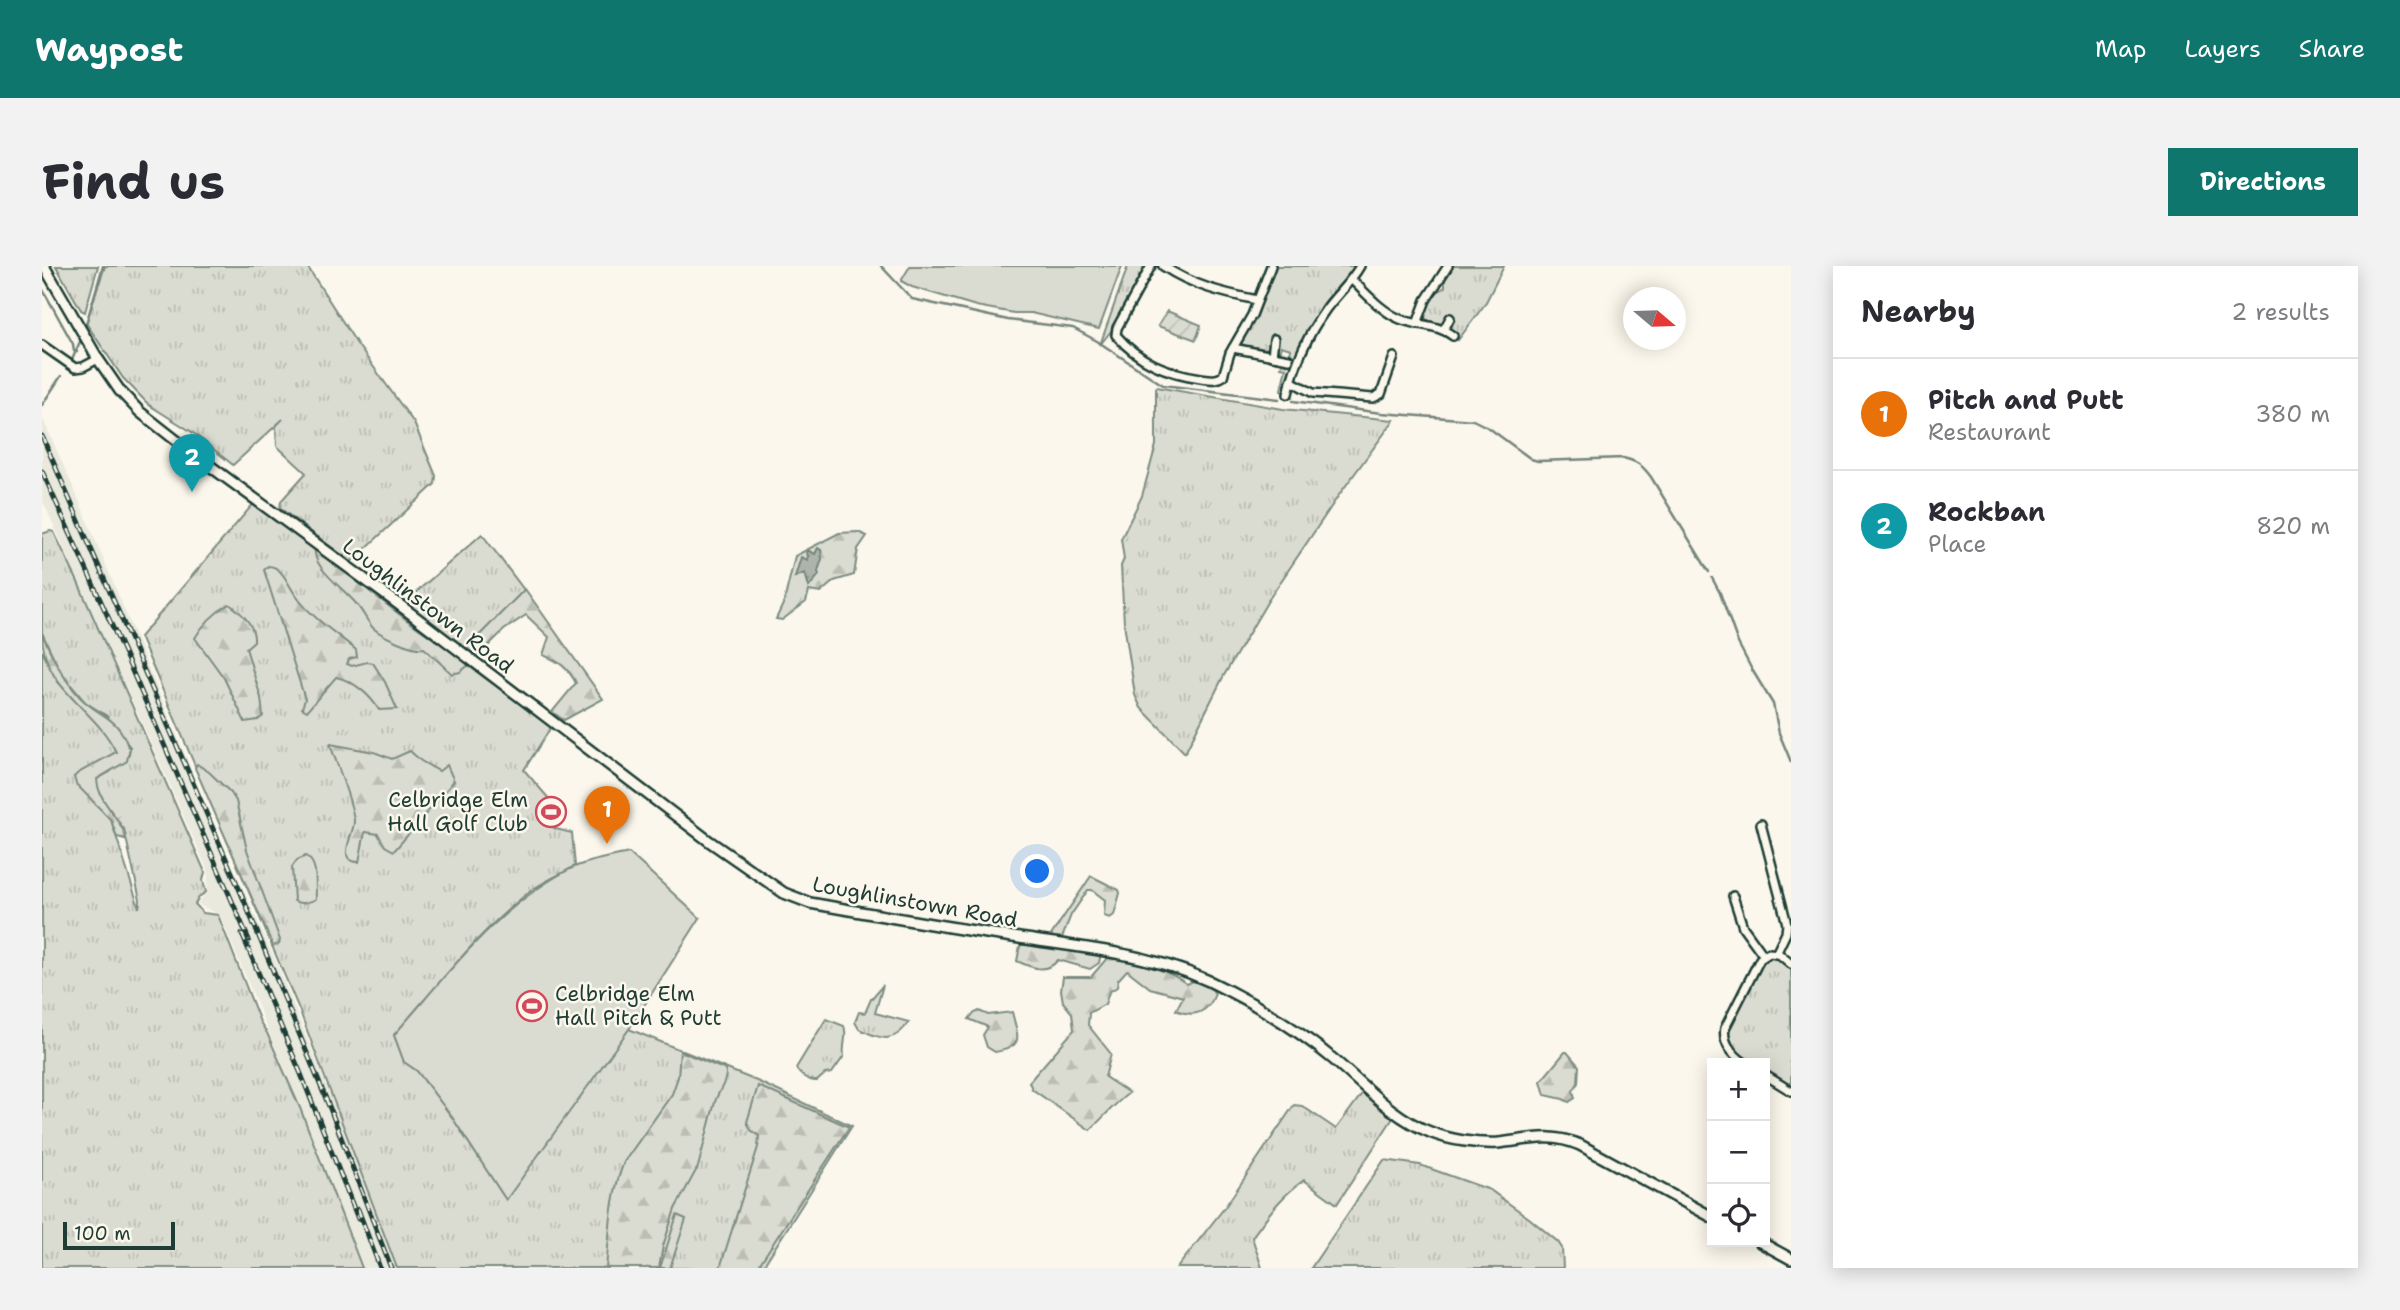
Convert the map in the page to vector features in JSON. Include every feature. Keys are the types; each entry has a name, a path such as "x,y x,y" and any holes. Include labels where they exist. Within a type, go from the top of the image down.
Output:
{"street":[{"name":"Loughlinstown Road","path":"44,266 87,341 120,391 159,428 397,603 709,841 784,893 810,903 1010,937 1124,953 1159,962 1239,996 1320,1049 1387,1105 1424,1130 1448,1137 1490,1143 1537,1137 1564,1139 1580,1145 1707,1214"},
{"path":"1151,266 1118,326 1116,335 1140,357 1162,369 1219,379 1252,315 1271,266"},
{"path":"1163,266 1202,287 1258,300"},
{"path":"1287,394 1315,327 1360,266"},
{"path":"1417,324 1434,285 1448,266"},
{"path":"1352,280 1383,310 1399,319 1444,329 1453,336"},
{"path":"1444,329 1450,318"},
{"path":"1272,356 1274,339"},
{"path":"42,345 75,368 98,359"},
{"path":"1233,348 1289,359"},
{"path":"1291,381 1312,393 1373,398 1381,394 1394,357"},
{"path":"1761,824 1787,924 1786,933 1776,954"},
{"path":"1732,896 1743,927 1764,956"},
{"path":"1739,1058 1725,1041 1724,1033 1760,959 1769,953 1776,954 1791,964"},
{"path":"1770,1078 1791,1091"},
{"path":"1769,1247 1791,1259"}],"shaded area":[{"path":"42,417 215,827 275,959 363,1175 397,1268 362,1268 300,1108 220,915 198,903 207,892 208,871 42,499"}],"green space":[{"path":"56,266 98,266 85,312 81,310"},
{"path":"105,266 307,266 357,344 414,423 436,476 435,484 351,562 280,508 281,501 306,473 277,446 276,426 283,419 233,465 192,432 149,405 123,378 86,323"},
{"path":"910,266 1122,266 1099,329 1031,313 1014,313 976,306 912,287 901,281"},
{"path":"1128,266 1146,266 1111,331 1100,345"},
{"path":"1275,266 1356,266 1328,298 1311,324 1295,357 1283,392 1281,390 1286,368 1281,367 1283,361 1289,360 1291,349 1281,346 1280,352 1276,349 1278,340 1271,339 1270,346 1263,351 1243,347 1241,343 1257,313"},
{"path":"1452,266 1504,266 1485,304 1458,340 1451,331 1453,321 1449,317 1445,324 1438,325 1424,318 1428,301 1445,287 1445,277"},
{"path":"1167,311 1201,325 1196,340 1158,326"},
{"path":"1156,387 1283,409 1394,420 1339,495 1269,599 1223,677 1185,753 1141,708 1135,695 1124,623 1121,566 1124,559 1121,539 1142,496 1156,445"},
{"path":"254,503 551,727 524,770 550,800 541,819 556,829 572,833 575,866 532,890 513,905 460,959 394,1035 404,1061 417,1071 452,1117 503,1195 629,1029 759,1082 852,1126 762,1268 397,1268 299,1009 140,637"},
{"path":"54,532 77,580 205,872 203,880 206,892 195,904 203,913 218,915 260,1022 300,1108 362,1268 42,1268 42,651 58,682 108,735 116,752 74,777 111,820 139,908 140,900 124,829 107,808 96,784 97,779 110,772 129,754 130,747 107,716 85,702 61,673 42,633 42,534"},
{"path":"858,532 867,536 858,549 854,575 834,581 820,593 809,591 806,602 782,620 776,619 784,602 795,556 839,533"},
{"path":"482,534 524,590 465,650 404,603"},
{"path":"315,549 408,621 470,664 460,672 452,674 424,648 405,645 377,631 352,599 324,571 315,556"},
{"path":"268,566 278,569 310,612 356,650 357,657 349,659 347,664 352,666 373,663 397,709 379,710 361,689 336,677 307,711 302,708 305,699 264,570"},
{"path":"525,589 603,699 564,720 552,712 576,683 562,666 543,655 549,637 526,615 504,630 480,654 465,650"},
{"path":"229,604 246,620 254,635 254,641 246,648 261,698 263,716 258,720 245,722 224,678 195,638 210,619"},
{"path":"42,633 73,689 119,729 130,747 127,761 97,779 101,795 123,829 125,839 117,837 111,820 76,784 74,777 78,773 116,752 107,736 71,697 50,669 44,653"},
{"path":"330,744 374,752 392,759 410,751 439,771 447,765 454,781 394,851 385,846 378,834 365,832 359,862 352,861 347,853 353,816"},
{"path":"197,764 209,772 236,801 247,850 280,940 279,944 273,946 195,768"},
{"name":"Celbridge Elm Hall Pitch & Putt","path":"629,853 700,918 629,1029 506,1200 452,1117 417,1071 404,1062 394,1035 454,965 521,901 572,868"},
{"path":"306,856 315,869 316,899 299,903 294,901 292,867 297,860"},
{"path":"1091,876 1119,890 1114,915 1110,918 1104,916 1105,900 1088,890 1071,915 1062,938 1050,937"},
{"path":"1027,942 1101,953 1099,963 1090,969 1058,960 1049,967 1033,967 1017,961 1020,946"},
{"path":"1107,958 1149,966 1187,984 1195,980 1212,989 1215,994 1204,1010 1189,1014 1176,1010 1183,997 1150,988 1127,970 1118,980 1117,987 1109,992 1105,1004 1089,1013 1088,1025 1111,1054 1105,1077 1129,1093 1090,1130 1032,1089 1029,1082 1074,1030 1072,1013 1063,1002 1063,977 1091,977"},
{"path":"1778,958 1791,968 1791,1087 1770,1074 1770,1058 1745,1058 1730,1040 1730,1027 1737,1009 1761,963"},
{"path":"883,985 875,1013 909,1022 898,1034 887,1038 859,1029 855,1022 859,1012 865,1013 871,999"},
{"path":"979,1011 988,1015 1012,1012 1017,1034 1015,1044 995,1052 987,1047 983,1035 988,1027 969,1019"},
{"path":"826,1019 844,1026 844,1056 832,1073 825,1074 817,1081 811,1080 796,1068"},
{"path":"680,1051 726,1070 698,1167 675,1209 659,1268 606,1268 611,1214 619,1175 624,1162 672,1094 678,1077"},
{"path":"1565,1052 1579,1066 1578,1083 1573,1091 1575,1098 1569,1102 1545,1095 1541,1081"},
{"path":"758,1086 849,1127 757,1268 720,1268 758,1147 759,1136 751,1130 747,1122"},
{"path":"1364,1091 1393,1115 1393,1118 1337,1204 1304,1180 1281,1200 1252,1237 1262,1268 1177,1268 1225,1207 1294,1105 1302,1106 1336,1129"},
{"path":"1384,1160 1420,1165 1490,1190 1558,1242 1562,1248 1563,1268 1311,1268"},
{"path":"677,1215 686,1219 670,1268 660,1268"}],"water":[{"path":"818,548 821,550 822,559 819,575 809,587 805,573 795,577 801,557 808,560 807,550 815,554"}],"waterway":[{"path":"84,331 103,266"},
{"path":"881,266 912,299 1008,320 1073,328 1163,385 1279,399"},
{"path":"42,288 73,344 74,351 77,352"},
{"path":"72,360 82,337"},
{"path":"42,405 61,376"},
{"path":"1293,401 1381,413 1473,420 1538,461 1623,458 1632,461 1651,477 1709,572"},
{"path":"1712,578 1738,643 1773,704 1779,733 1791,762"}],"railway":[{"path":"42,436 241,893 331,1111 391,1268"},
{"path":"42,471 249,940"},
{"path":"242,934 358,1219"},
{"path":"358,1209 380,1268"}],"place":[{"name":"Rockban","path":"192,492"},
{"name":"Celbridge Elm Hall Golf Club","path":"551,812"},
{"name":"Pitch and Putt","path":"607,844"},
{"name":"Celbridge Elm Hall Pitch & Putt","path":"532,1006"}]}
